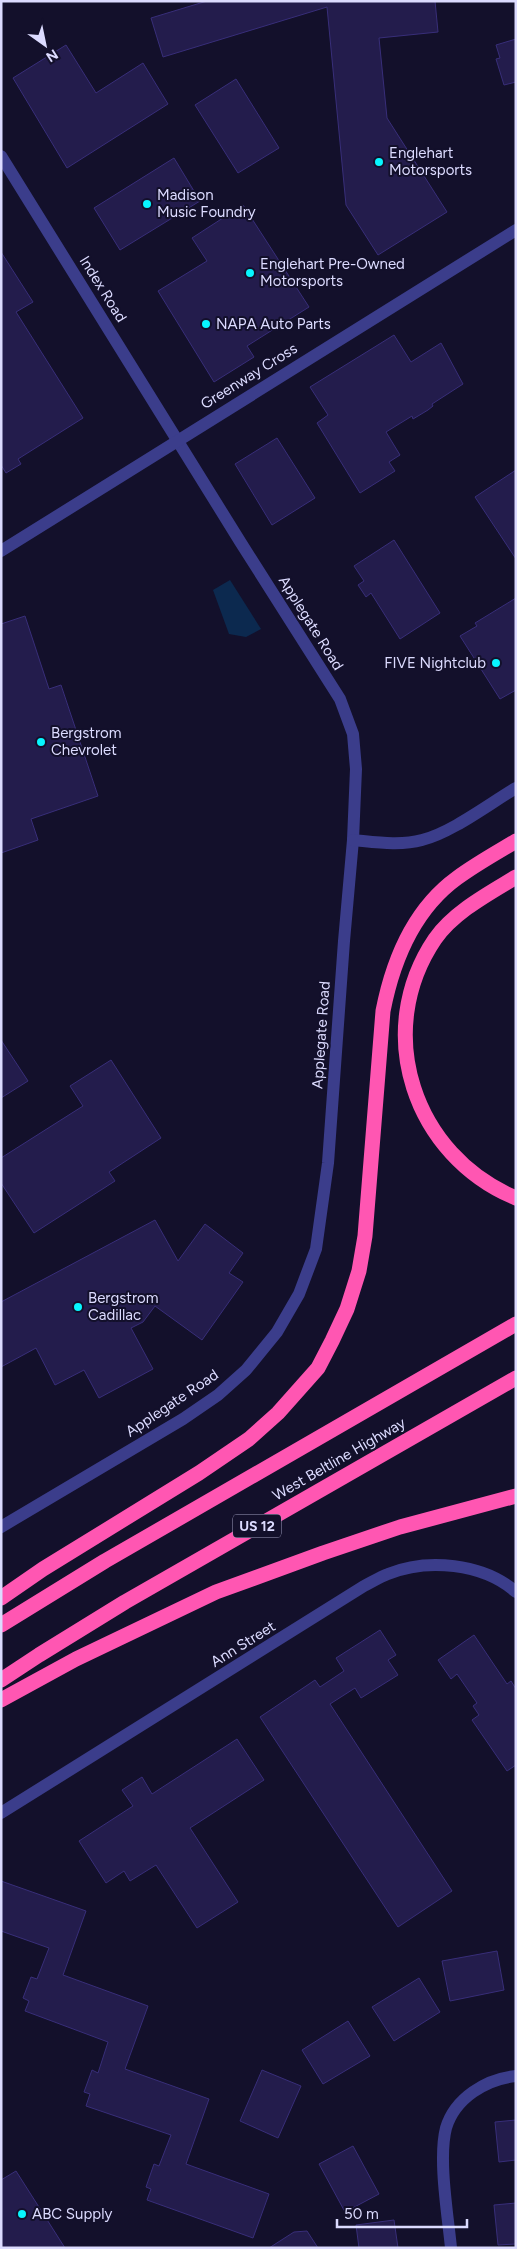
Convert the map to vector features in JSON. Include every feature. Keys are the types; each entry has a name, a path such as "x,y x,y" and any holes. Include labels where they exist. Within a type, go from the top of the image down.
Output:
{"highway":[{"path":"1,1598 43,1569 199,1473 249,1439 278,1413 318,1368 347,1309 359,1271 365,1236 383,1011 389,981 400,950 413,925 432,902 456,878 516,841"},
{"path":"516,876 458,915 436,937 420,964 408,997 405,1026 406,1057 413,1087 424,1116 440,1141 456,1160 486,1183 516,1198"},
{"name":"West Beltline Highway","path":"1,1625 105,1561 516,1324"},
{"name":"West Beltline Highway","path":"1,1680 38,1654 125,1602 516,1378"},
{"path":"1,1700 76,1659 216,1592 400,1527 516,1496"}],"street":[{"name":"Index Road","path":"1,156 177,440"},
{"name":"Greenway Cross","path":"1,550 516,230"},
{"name":"Applegate Road","path":"1,1527 183,1420 218,1396 246,1370 277,1332 300,1294 316,1249 328,1163 353,840 356,768 353,734 340,699 177,440"},
{"path":"353,840 388,844 422,840 448,829 516,788"},
{"name":"Ann Street","path":"1,1813 364,1586 388,1574 416,1567 444,1565 473,1570 494,1578 516,1592"},
{"path":"451,2248 444,2165 446,2128 459,2103 479,2088 500,2078 516,2076"}],"water":[{"path":"230,580 261,629 246,637 229,634 213,590"}],"building":[{"name":"Englehart Motorsports","path":"207,1 435,1 438,32 379,38 387,118 447,212 378,255 346,205 327,7 163,57 151,18"},
{"path":"516,39 516,82 504,85 496,59 500,58 496,45"},
{"path":"66,45 96,93 143,63 168,104 67,168 13,78"},
{"path":"236,79 279,148 238,173 195,105"},
{"name":"Madison Music Foundry","path":"174,158 200,201 120,250 94,208"},
{"path":"243,205 309,307 247,346 254,357 214,382 158,291 207,261 192,238"},
{"path":"1,252 33,302 16,312 83,418 18,459 21,464 6,473 1,465"},
{"path":"394,335 411,362 441,343 463,384 432,404 433,406 428,410 413,419 412,416 386,432 400,455 389,462 395,471 360,493 317,423 328,415 310,387"},
{"path":"277,438 315,498 272,525 235,464"},
{"path":"516,470 516,559 475,497"},
{"path":"394,540 440,613 400,639 371,593 366,597 358,585 364,581 354,566"},
{"name":"FIVE Nightclub","path":"516,598 516,690 500,699 460,636 477,626 475,623"},
{"name":"Bergstrom Chevrolet","path":"25,616 49,689 61,685 98,796 31,819 38,840 1,853 1,624"},
{"path":"1,1040 28,1081 1,1098"},
{"path":"111,1060 161,1138 109,1172 115,1181 34,1233 1,1183 1,1158 83,1106 70,1086"},
{"name":"Bergstrom Cadillac","path":"155,1220 178,1261 205,1224 243,1253 229,1273 243,1282 202,1340 155,1306 143,1322 131,1328 153,1369 99,1398 84,1370 55,1385 36,1348 1,1367 1,1302"},
{"path":"380,1630 396,1655 388,1660 398,1675 361,1698 355,1688 330,1704 452,1891 398,1927 260,1717 315,1680 320,1687 344,1671 336,1658"},
{"path":"474,1635 507,1684 511,1681 516,1689 516,1765 507,1771 472,1720 479,1715 473,1706 477,1703 457,1674 451,1679 438,1660"},
{"path":"237,1739 264,1780 190,1828 238,1902 197,1928 156,1865 130,1881 124,1871 106,1883 79,1841 133,1806 122,1790 142,1777 152,1794"},
{"path":"1,1881 86,1911 63,1975 148,2006 125,2069 209,2099 186,2164 269,2194 253,2238 147,2200 151,2189 146,2187 154,2164 159,2166 171,2135 86,2106 90,2094 84,2092 92,2070 98,2073 108,2042 25,2011 29,2001 23,1998 31,1977 37,1979 49,1948 1,1931"},
{"path":"497,1951 504,1990 450,2001 442,1961"},
{"path":"419,1978 440,2012 394,2041 372,2007"},
{"path":"348,2021 370,2056 323,2084 302,2050"},
{"path":"262,2070 301,2086 278,2138 240,2121"},
{"path":"516,2120 516,2160 499,2162 495,2122"},
{"path":"353,2146 379,2194 345,2212 319,2164"},
{"name":"ABC Supply","path":"16,2171 65,2248 1,2248 1,2180"},
{"path":"516,2203 516,2244 498,2245 494,2205"},
{"path":"394,2220 398,2248 359,2248 356,2225"},
{"path":"307,2231 318,2248 269,2248 294,2232"}],"place":[{"name":"Englehart Motorsports","path":"379,162"},
{"name":"Madison Music Foundry","path":"147,204"},
{"name":"Englehart Pre-Owned Motorsports","path":"250,273"},
{"name":"NAPA Auto Parts","path":"206,324"},
{"name":"FIVE Nightclub","path":"496,663"},
{"name":"Bergstrom Chevrolet","path":"41,742"},
{"name":"Bergstrom Cadillac","path":"78,1307"},
{"name":"ABC Supply","path":"22,2214"}]}
